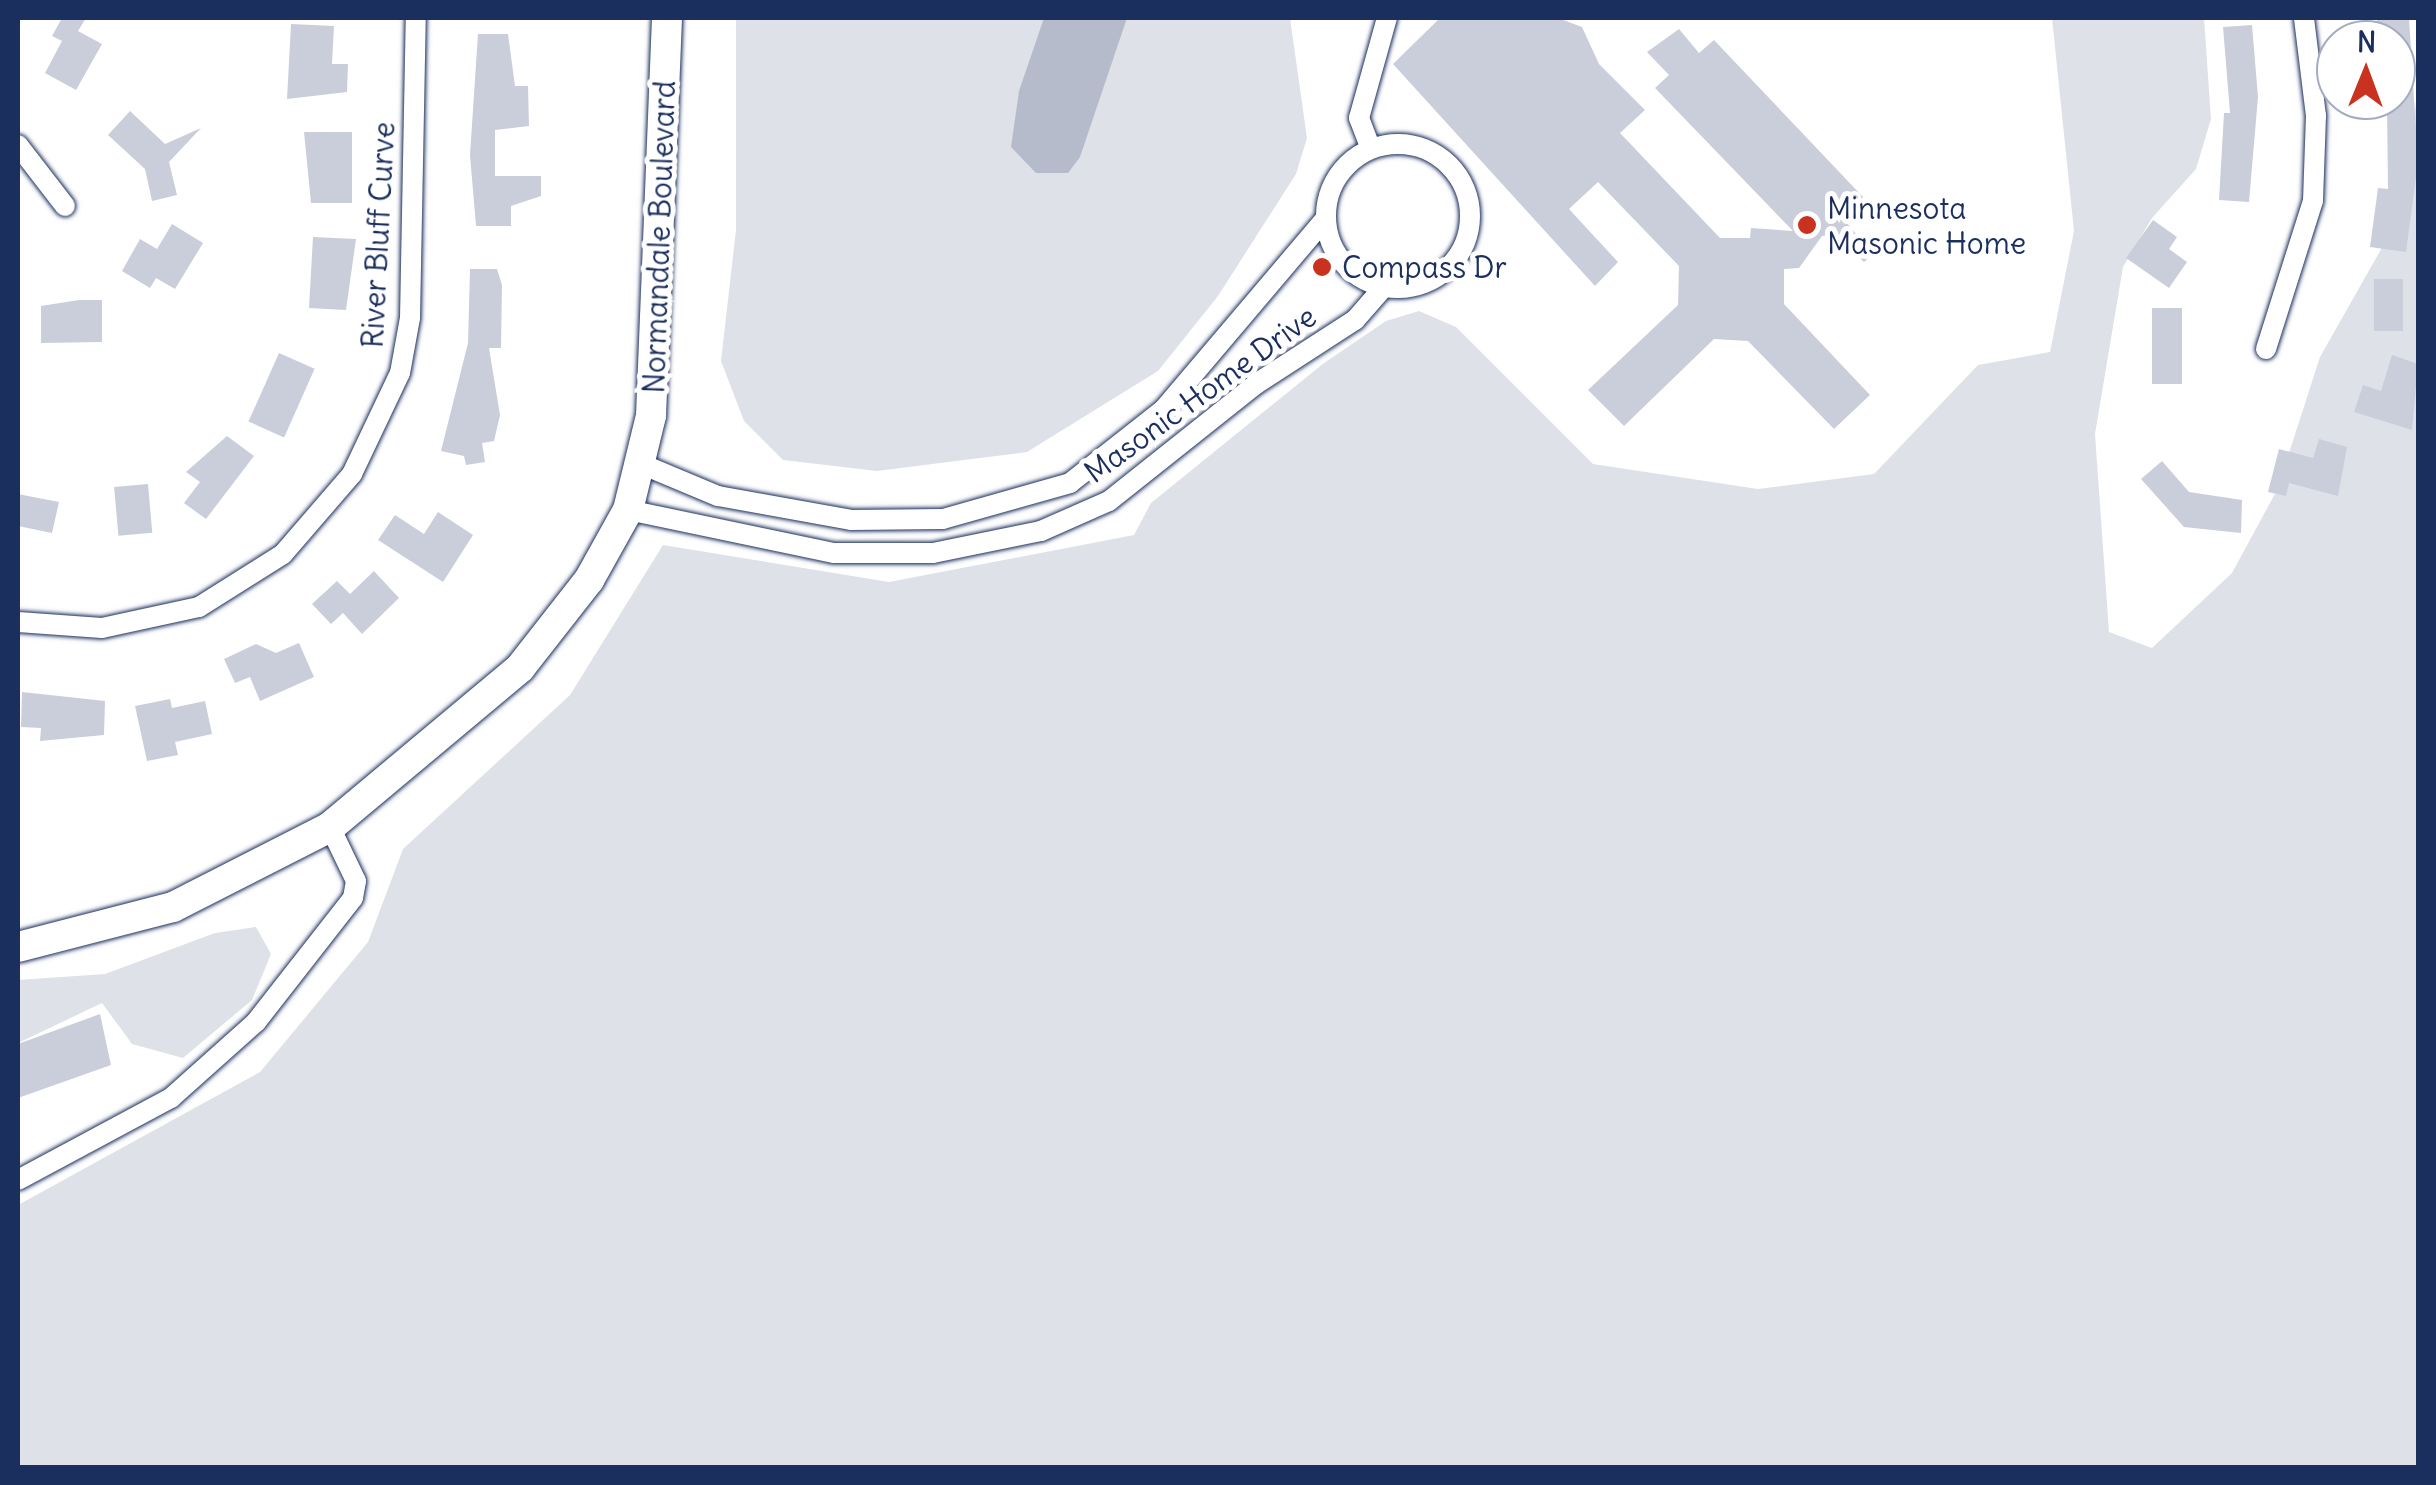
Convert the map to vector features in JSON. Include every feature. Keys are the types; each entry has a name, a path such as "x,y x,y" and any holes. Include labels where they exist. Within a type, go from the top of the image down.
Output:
{"street":[{"name":"River Bluff Curve","path":"18,622 102,628 199,607 283,554 352,474 400,374 410,318 416,18"},
{"name":"Normandale Boulevard","path":"18,947 172,907 330,827 520,668 589,580 628,510 658,352 667,18"},
{"path":"1370,144 1359,118 1387,18"},
{"path":"2266,349 2313,201 2316,116 2304,18"},
{"path":"1370,144 1416,146 1447,162 1464,184 1472,220 1450,268 1422,286 1383,288 1352,274 1332,248 1325,219 1332,185 1370,144"},
{"path":"18,145 65,206"},
{"name":"Masonic Home Drive","path":"639,463 718,496 851,520 943,519 1070,483 1164,410 1325,219"},
{"name":"Masonic Home Drive","path":"628,510 834,553 933,553 1041,532 1109,501 1256,384 1355,320 1383,288"},
{"path":"18,1180 171,1098 268,1008 353,898 356,881 330,827"}],"shaded area":[{"path":"736,18 1290,18 1307,138 1296,174 1218,296 1158,371 1027,452 877,471 783,460 744,421 721,361 736,230"},
{"path":"2052,18 2204,18 2211,119 2196,169 2152,218 2123,267 2095,434 2109,632 2152,648 2232,573 2277,490 2320,357 2405,207 2418,82 2418,1467 18,1468 18,1205 260,1072 368,942 403,849 570,695 663,545 889,582 1134,535 1151,503 1324,363 1386,321 1419,311 1456,327 1593,464 1758,489 1874,474 1978,365 2050,352 2074,231"},
{"path":"256,927 271,954 252,1000 183,1058 132,1044 102,1003 18,1043 18,980 105,974 215,933"}],"water":[{"path":"1044,18 1127,18 1080,157 1068,173 1036,173 1011,147 1019,91"}],"building":[{"path":"62,18 86,18 78,31 102,44 76,90 45,73 62,41 52,36"},
{"name":"Minnesota Masonic Home","path":"1440,18 1558,18 1582,27 1599,64 1645,110 1620,133 1720,238 1750,238 1751,228 1793,231 1655,88 1669,75 1647,52 1679,29 1699,53 1714,40 1863,197 1847,223 1873,254 1864,262 1835,234 1822,236 1799,268 1784,269 1784,304 1870,395 1834,429 1748,341 1714,339 1624,426 1588,390 1678,305 1679,266 1598,182 1569,209 1618,262 1595,286 1393,64"},
{"path":"291,24 334,26 332,64 348,64 347,92 287,99"},
{"path":"2252,25 2258,97 2249,202 2219,200 2224,113 2230,113 2223,27"},
{"path":"478,34 508,34 515,86 528,86 529,126 495,130 495,176 541,176 541,196 511,206 511,226 476,226 470,155"},
{"path":"130,111 165,144 201,128 169,162 177,195 152,201 145,169 108,135"},
{"path":"2387,120 2415,120 2418,162 2406,252 2370,247 2378,188 2388,189"},
{"path":"304,132 352,132 352,203 311,203"},
{"path":"2153,220 2177,237 2169,249 2187,262 2169,288 2126,258"},
{"path":"172,224 203,243 175,289 156,278 150,288 122,271 140,239 157,249"},
{"path":"313,237 356,239 346,310 309,308"},
{"path":"470,269 497,269 502,285 501,348 489,348 500,415 494,441 482,443 485,462 466,465 464,456 441,451 468,343"},
{"path":"2374,279 2403,279 2403,331 2374,331"},
{"path":"102,300 102,342 41,343 41,306"},
{"path":"2152,308 2182,308 2182,384 2152,384"},
{"path":"279,353 315,369 284,437 248,422"},
{"path":"2392,355 2418,364 2412,430 2354,412 2363,385 2381,391"},
{"path":"227,436 254,456 206,519 184,503 200,482 186,472"},
{"path":"2319,439 2347,447 2338,496 2289,483 2286,496 2268,492 2279,449 2313,458"},
{"path":"2162,461 2189,492 2242,500 2241,533 2184,527 2141,479"},
{"path":"148,484 152,533 118,536 114,487"},
{"path":"18,494 59,502 52,533 18,526"},
{"path":"438,512 473,535 443,582 378,540 395,515 424,534"},
{"path":"374,571 399,598 362,634 343,613 331,624 312,604 337,581 350,594"},
{"path":"299,643 314,677 260,701 250,677 235,683 224,659 256,644 276,653"},
{"path":"22,692 105,701 104,735 40,741 41,728 21,727"},
{"path":"170,699 172,708 205,701 212,734 175,742 178,755 147,761 135,706"},
{"path":"100,1014 111,1065 18,1098 18,1044"}],"place":[{"name":"Minnesota Masonic Home","path":"1807,225"},
{"name":"Compass Dr","path":"1322,267"}]}
